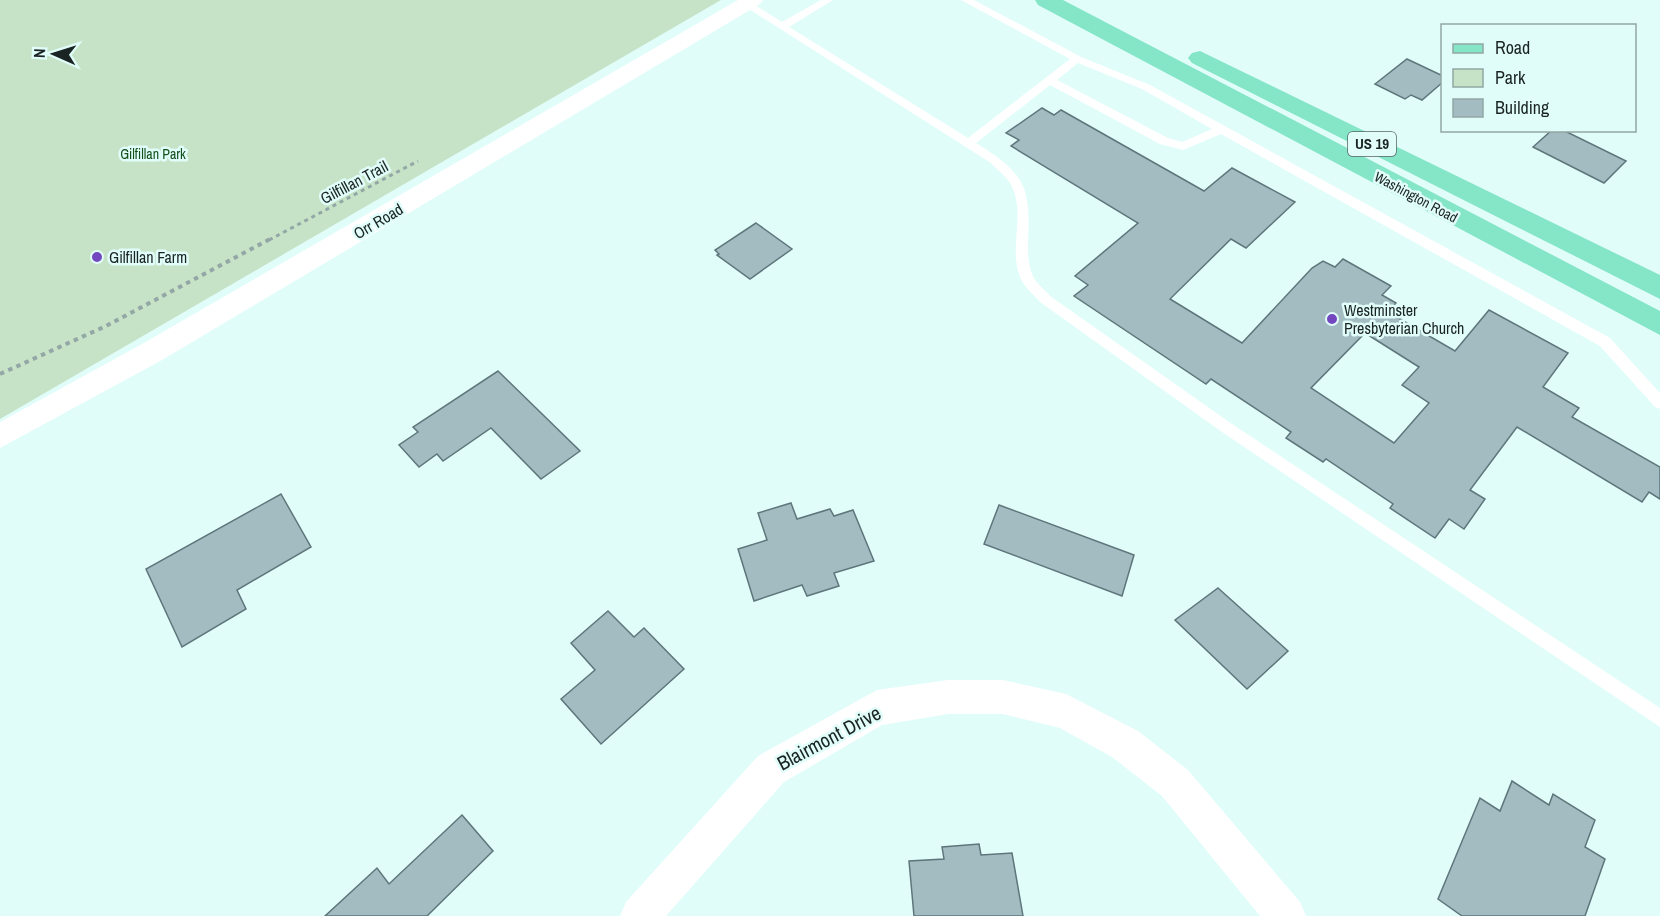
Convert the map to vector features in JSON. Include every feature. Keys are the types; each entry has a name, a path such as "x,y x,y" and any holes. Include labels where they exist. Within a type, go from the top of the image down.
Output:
{"main road":[{"name":"Washington Road","path":"1046,0 1660,324"},
{"name":"Washington Road","path":"1084,0 1660,288"}],"street":[{"name":"Orr Road","path":"0,436 183,334 749,2"},
{"name":"Blairmont Drive","path":"640,916 771,769 877,708 948,696 1003,697 1066,712 1125,744 1175,783 1286,916"}],"lane":[{"path":"783,26 828,0"},
{"path":"966,0 1077,59 1146,87 1605,342 1660,403"},
{"path":"749,2 994,160 1014,180 1024,214 1020,255 1027,279 1045,299 1227,428 1660,718"},
{"path":"967,144 1077,59"},
{"path":"1049,80 1164,141 1183,146 1222,129"}],"path":[{"name":"Gilfillan Trail","path":"0,374 106,326 424,158"}],"green space":[{"name":"Gilfillan Park","path":"0,0 721,0 0,419"}],"building":[{"path":"1407,59 1441,75 1441,84 1422,100 1411,95 1405,99 1375,84"},
{"name":"Westminster Presbyterian Church","path":"1042,108 1054,115 1061,110 1204,191 1232,168 1295,202 1246,248 1231,239 1170,299 1242,343 1312,268 1323,261 1335,267 1343,259 1391,286 1382,295 1396,303 1388,312 1455,351 1489,310 1568,353 1543,387 1579,408 1572,417 1660,467 1660,499 1649,492 1642,502 1517,427 1470,490 1485,499 1464,529 1449,519 1435,538 1390,508 1393,504 1326,459 1323,462 1286,438 1291,432 1211,379 1206,384 1074,296 1088,285 1075,276 1138,223 1011,146 1019,140 1006,133","holes":["1365,333 1419,367 1402,385 1429,403 1394,443 1311,388"]},
{"path":"1550,132 1567,132 1626,161 1604,183 1533,147"},
{"path":"756,223 792,249 750,279 717,255 719,254 715,250"},
{"path":"498,371 580,451 541,479 491,428 443,461 437,454 419,467 399,445 418,432 413,427"},
{"path":"281,494 311,547 237,590 246,609 182,647 146,569"},
{"path":"791,503 797,519 830,509 834,516 853,510 874,561 834,573 839,586 807,596 802,585 754,601 738,549 767,540 758,513"},
{"path":"999,505 1134,555 1122,596 984,544"},
{"path":"1218,588 1288,651 1247,689 1175,620"},
{"path":"608,611 634,637 644,628 684,669 601,744 561,699 595,670 571,643"},
{"path":"1512,781 1549,805 1553,794 1595,820 1585,847 1605,859 1585,916 1462,916 1438,899 1480,798 1500,811"},
{"path":"462,815 493,851 427,916 325,916 377,868 389,884"},
{"path":"979,844 981,855 1012,853 1023,916 914,916 909,861 944,859 942,847"}],"place":[{"name":"Gilfillan Farm","path":"97,257"},
{"name":"Westminster Presbyterian Church","path":"1332,319"}]}
